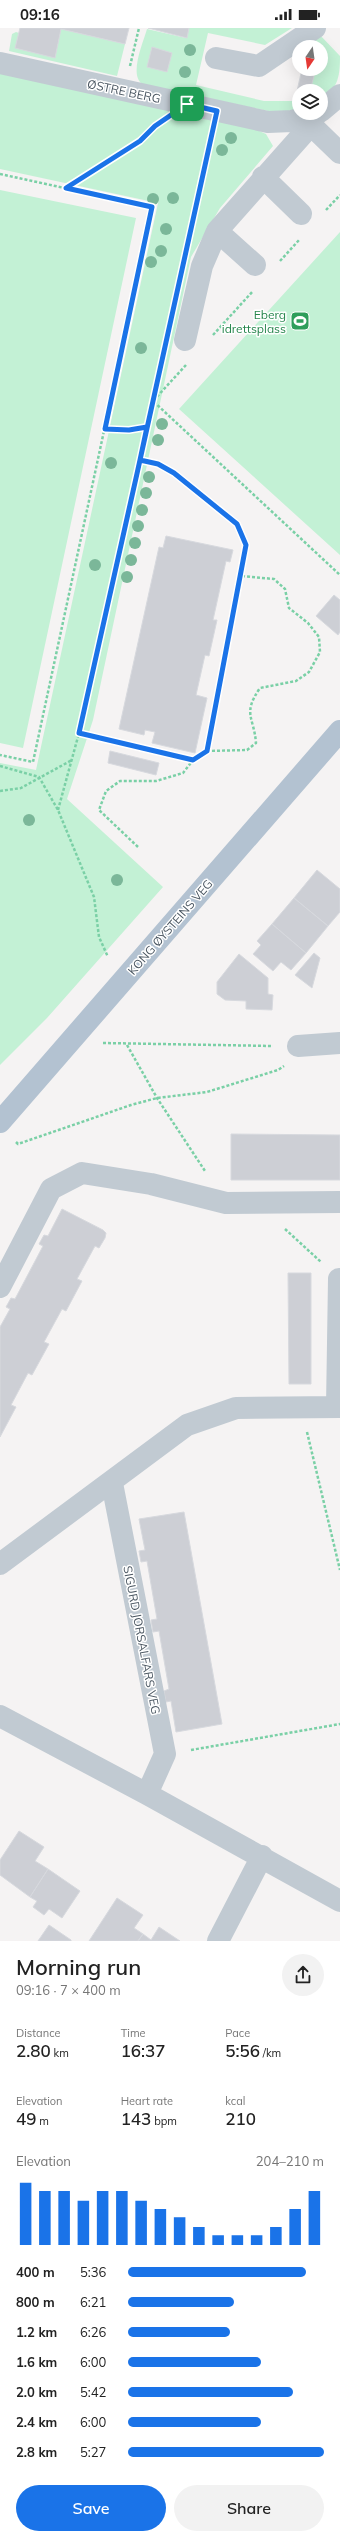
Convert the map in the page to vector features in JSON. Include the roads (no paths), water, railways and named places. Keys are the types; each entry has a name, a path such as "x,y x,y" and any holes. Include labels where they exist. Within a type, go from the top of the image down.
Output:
{"main road":[{"name":"KONG ØYSTEINS VEG","path":"0,1122 340,731"}],"street":[{"path":"216,58 259,66 315,28"},
{"name":"ØSTRE BERG","path":"0,63 268,122 292,122 301,120"},
{"name":"ØSTRE BERG","path":"328,105 340,95"},
{"path":"185,340 202,266 217,231 311,120"},
{"path":"316,120 340,153"},
{"path":"263,177 301,214"},
{"path":"217,231 257,275"},
{"path":"305,1045 340,1043"},
{"path":"0,1287 51,1189 82,1173 151,1184 226,1203 340,1202"},
{"path":"0,1564 112,1483 186,1425 236,1408 300,1406 339,1407 339,1279"},
{"name":"SIGURD JORSALFARS VEG","path":"112,1483 164,1754 147,1794"},
{"path":"0,1716 262,1856 340,1901"},
{"path":"218,1941 262,1856"}],"place":[{"name":"Eberg idrettsplass","path":"300,321"}]}
